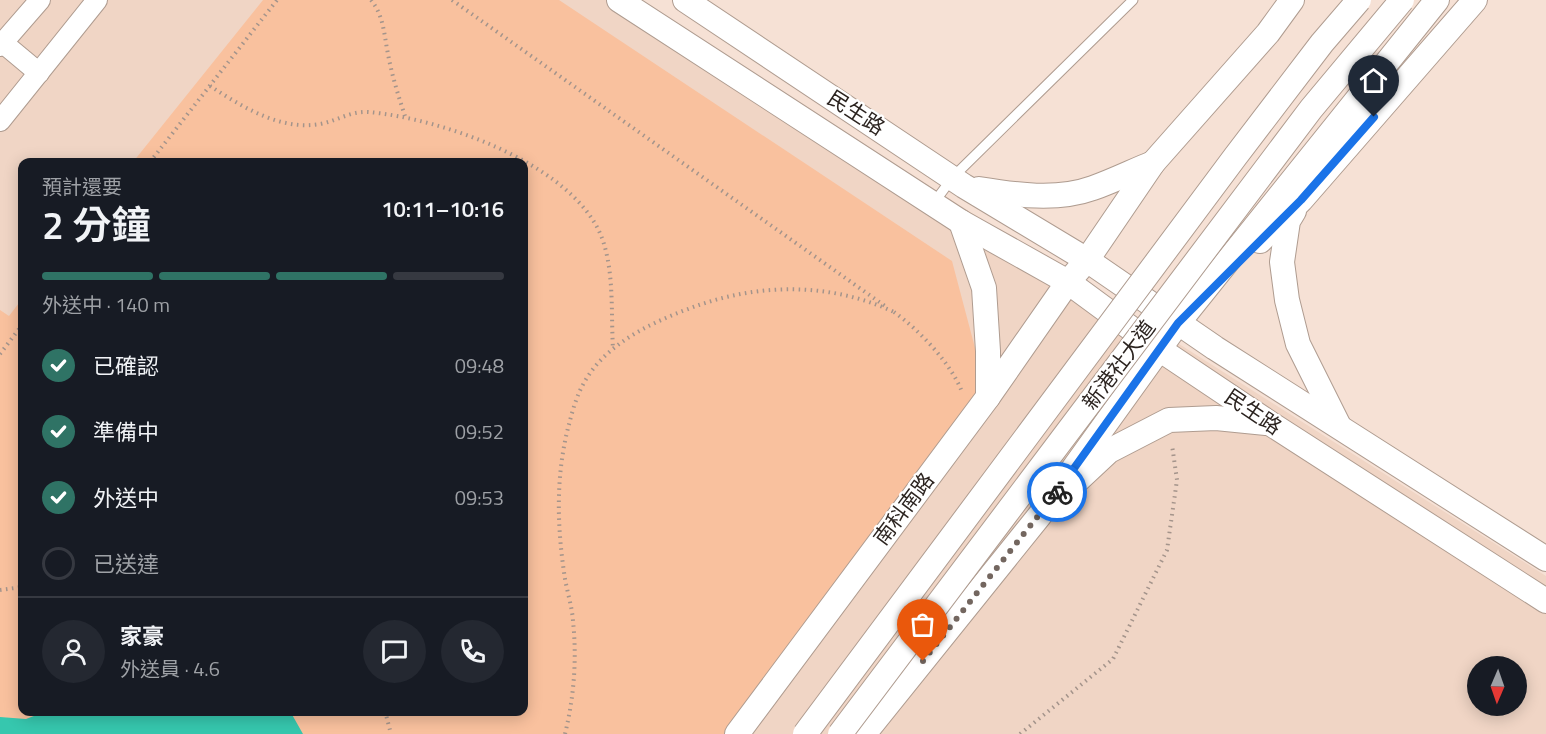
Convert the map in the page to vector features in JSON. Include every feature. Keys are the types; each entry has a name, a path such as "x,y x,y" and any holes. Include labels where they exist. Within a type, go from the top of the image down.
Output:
{"street":[{"path":"39,73 1,45 40,0"},
{"path":"0,121 97,0"},
{"name":"民生路","path":"620,0 961,222 1068,282 1159,349 1271,424 1546,601"},
{"name":"民生路","path":"685,0 958,182 1087,260 1178,323 1546,559"},
{"path":"1268,33 1292,0"},
{"path":"1068,282 1087,260 1153,163 1300,0"},
{"name":"新港社大道","path":"805,734 1221,176 1322,43 1359,0"},
{"name":"新港社大道","path":"840,734 1311,109 1402,0"},
{"path":"864,734 1040,515 1178,323 1437,0"},
{"name":"新港社大道","path":"1178,323 1301,200 1475,0"},
{"path":"958,182 1018,196 1065,195 1091,189 1153,163"},
{"path":"1301,200 1288,221 1282,262 1287,300 1298,344 1339,426"},
{"path":"961,222 984,288 988,397"},
{"name":"南科南路","path":"737,734 988,397 1068,282"},
{"path":"1040,515 1109,451 1169,420 1216,418 1271,424"}],"lane":[{"path":"933,204 958,182 1133,0"}],"path":[{"path":"153,158 277,0"},
{"path":"371,0 383,26 393,76 406,119"},
{"path":"452,0 910,323 951,372 960,387 971,419"},
{"path":"210,86 240,105 287,123 311,126 357,112 367,112 406,119 479,140 521,158"},
{"path":"528,163 569,192 592,218 604,244 609,277 613,350"},
{"path":"565,734 573,690 575,640 560,536 558,502 560,463 569,424 583,384 595,367 613,350 650,326 718,299 763,291 793,289 833,292 873,302 894,312"},
{"path":"0,354 18,331"},
{"path":"1020,734 1113,659 1167,550 1176,480 1169,420"},
{"path":"0,590 18,588"},
{"path":"386,716 391,734"}],"shaded area":[{"path":"0,0 635,0 1546,576 1546,734 0,734"},
{"path":"263,0 559,0 952,261 988,397 731,734 0,734 0,310 9,316 18,304 18,716 528,716 528,158 136,158"}],"water":[{"path":"34,716 293,716 303,734 0,734 0,717 26,719"}],"way so far":[{"path":"923,661 1057,492"}],"route":[{"path":"1057,492 1178,323 1301,200 1374,117"}]}
